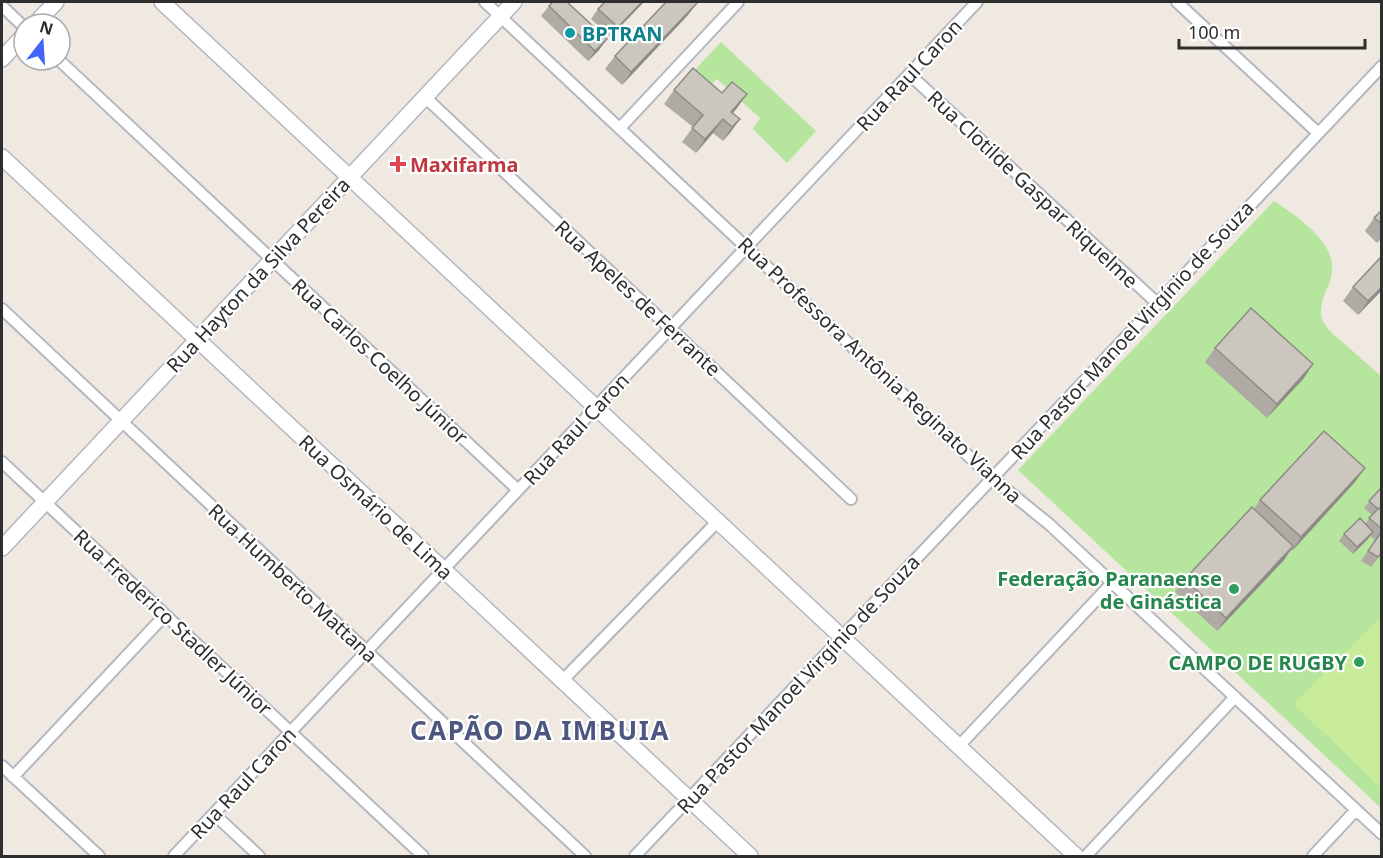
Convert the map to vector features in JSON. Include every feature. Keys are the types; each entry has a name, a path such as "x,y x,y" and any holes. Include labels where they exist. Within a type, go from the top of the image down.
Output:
{"street":[{"path":"162,2 1076,856"},
{"name":"Rua Professora Antônia Reginato Vianna","path":"485,2 992,478 1049,524 1382,834"},
{"name":"Rua Hayton da Silva Pereira","path":"2,548 514,2"},
{"path":"620,128 738,2"},
{"name":"Rua Raul Caron","path":"174,856 977,2"},
{"path":"1177,2 1318,133"},
{"name":"Rua Pastor Manoel Virgínio de Souza","path":"635,856 1382,66"},
{"name":"Rua Carlos Coelho Júnior","path":"72,72 518,490"},
{"name":"Rua Clotilde Gaspar Riquelme","path":"909,74 1157,303"},
{"name":"Rua Apeles de Ferrante","path":"425,97 851,499"},
{"name":"Rua Osmário de Lima","path":"2,157 750,856"},
{"name":"Rua Humberto Mattana","path":"2,309 585,856"},
{"name":"Rua Frederico Stadler Júnior","path":"2,462 423,856"},
{"path":"562,681 718,521"},
{"path":"958,746 1112,582"},
{"path":"13,777 165,615"},
{"path":"1086,856 1235,697"},
{"path":"2,766 99,856"},
{"path":"1312,856 1356,810"},
{"path":"214,814 259,856"}],"green space":[{"path":"721,42 816,131 787,163 753,129 760,118 717,79 707,88 693,72"},
{"path":"1274,201 1312,229 1327,248 1332,269 1321,307 1324,323 1334,335 1381,376 1381,808 1018,470"},
{"name":"CAMPO DE RUGBY","path":"1380,618 1382,620 1381,788 1294,704"}],"building":[{"path":"553,2 567,2 607,39 595,51 549,6"},
{"path":"605,2 642,2 618,27 598,9"},
{"path":"666,2 698,2 631,72 615,56"},
{"path":"693,68 722,93 732,82 747,94 731,112 740,119 732,127 723,119 705,139 692,128 703,115 674,90"},
{"path":"1382,210 1382,224 1374,218"},
{"path":"1382,256 1382,287 1368,301 1353,287"},
{"path":"1251,308 1313,364 1277,404 1215,348"},
{"path":"1324,431 1365,468 1301,537 1260,500"},
{"path":"1382,487 1382,510 1369,501"},
{"path":"1252,507 1293,546 1226,618 1185,579"},
{"path":"1379,508 1382,510 1382,529 1369,518"},
{"path":"1360,518 1373,532 1357,547 1344,534"},
{"path":"1382,531 1382,552 1378,557 1368,551"}],"place":[{"name":"BPTRAN","path":"570,33"},
{"name":"Maxifarma","path":"398,164"},
{"name":"Federação Paranaense de Ginástica","path":"1234,589"},
{"name":"CAMPO DE RUGBY","path":"1359,662"}],"district":[{"name":"CAPÃO DA IMBUIA","path":"540,730"}]}
